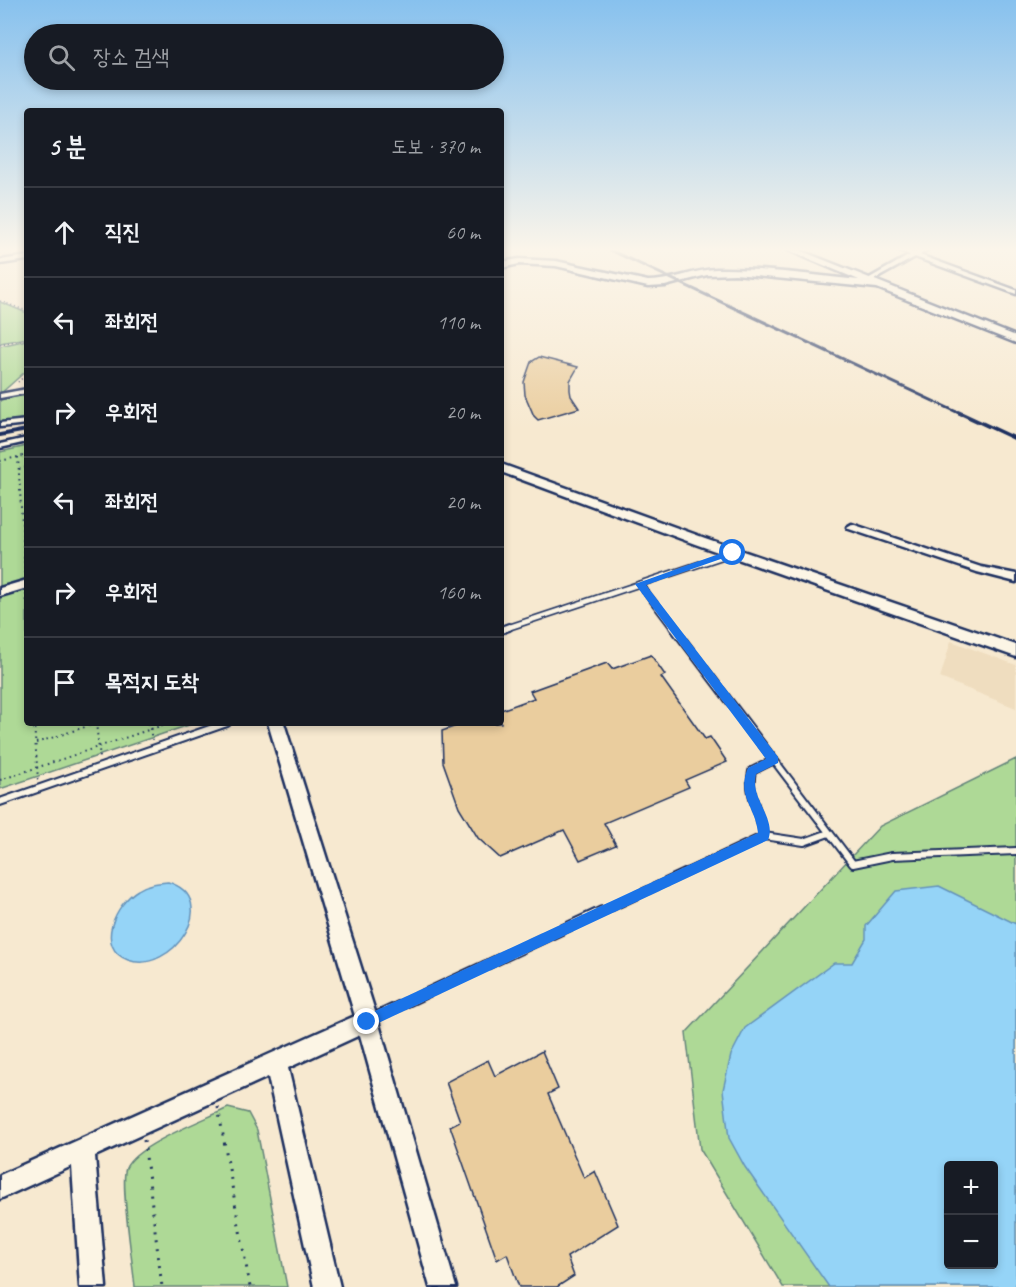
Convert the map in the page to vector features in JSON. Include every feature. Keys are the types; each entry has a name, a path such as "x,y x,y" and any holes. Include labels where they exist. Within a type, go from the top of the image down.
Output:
{"street":[{"path":"943,310 1016,339"},
{"path":"0,396 24,392"},
{"path":"0,425 24,422"},
{"path":"0,446 24,441"},
{"path":"504,469 733,553 1016,651"},
{"path":"852,527 980,570 1016,578"},
{"path":"0,592 24,586"},
{"path":"277,726 367,1022 443,1287"},
{"path":"0,1187 367,1022"},
{"path":"276,1062 327,1287"},
{"path":"83,1149 93,1287"}],"lane":[{"path":"504,629 733,553"},
{"path":"640,584 853,864 892,856 1016,851"},
{"path":"0,802 218,726"},
{"path":"764,836 764,826 750,794 748,782 752,771 774,760"},
{"path":"367,1022 764,836 804,843 818,840 829,833"}],"path":[{"path":"0,344 24,340"},
{"path":"0,461 24,456"},
{"path":"18,457 24,556"},
{"path":"19,469 24,468"},
{"path":"34,726 38,789"},
{"path":"36,743 87,726"},
{"path":"96,726 101,767"},
{"path":"150,726 153,749"},
{"path":"0,780 160,726"},
{"path":"214,1090 250,1287"},
{"path":"142,1122 162,1287"}],"shaded area":[{"path":"951,641 1016,665 1016,708 940,678"}],"green space":[{"path":"0,310 24,312 24,339 0,343"},
{"path":"24,341 24,373 0,394 0,346"},
{"path":"24,395 24,419 0,423 0,400"},
{"path":"24,447 24,726 186,726 0,789 0,452"},
{"path":"1016,759 1016,1287 783,1287 700,1149 686,1033 880,826"},
{"path":"228,1108 248,1113 257,1130 287,1287 135,1287 126,1206 126,1168 132,1159 156,1142"}],"water":[{"path":"168,882 184,891 191,904 191,918 185,933 174,947 160,957 144,962 128,960 118,954 112,945 110,936 116,914 122,905 138,890 156,883"},
{"path":"939,886 1016,924 1016,1287 829,1287 745,1167 729,1138 723,1090 731,1055 745,1028 834,963 852,963 866,939 866,926 896,891"}],"building":[{"path":"539,357 578,367 570,381 570,390 579,408 538,420 534,416 525,395 524,382 531,362"},
{"path":"651,655 665,675 661,677 705,739 710,737 727,762 685,780 689,787 604,823 616,845 580,860 564,830 500,858 478,838 459,807 443,762 442,731 456,726 504,726 504,709 534,698 530,691 607,663 612,669"},
{"path":"542,1051 558,1089 548,1094 584,1178 595,1171 618,1225 567,1257 574,1276 557,1287 519,1287 507,1254 497,1260 450,1126 460,1121 446,1082 488,1060 495,1076"}],"railway":[{"path":"739,310 961,414"},
{"path":"958,412 1016,439"},
{"path":"0,435 24,431"}],"route":[{"path":"367,1022 764,836 764,826 750,794 748,782 752,771 774,760 640,584 733,553"}]}
